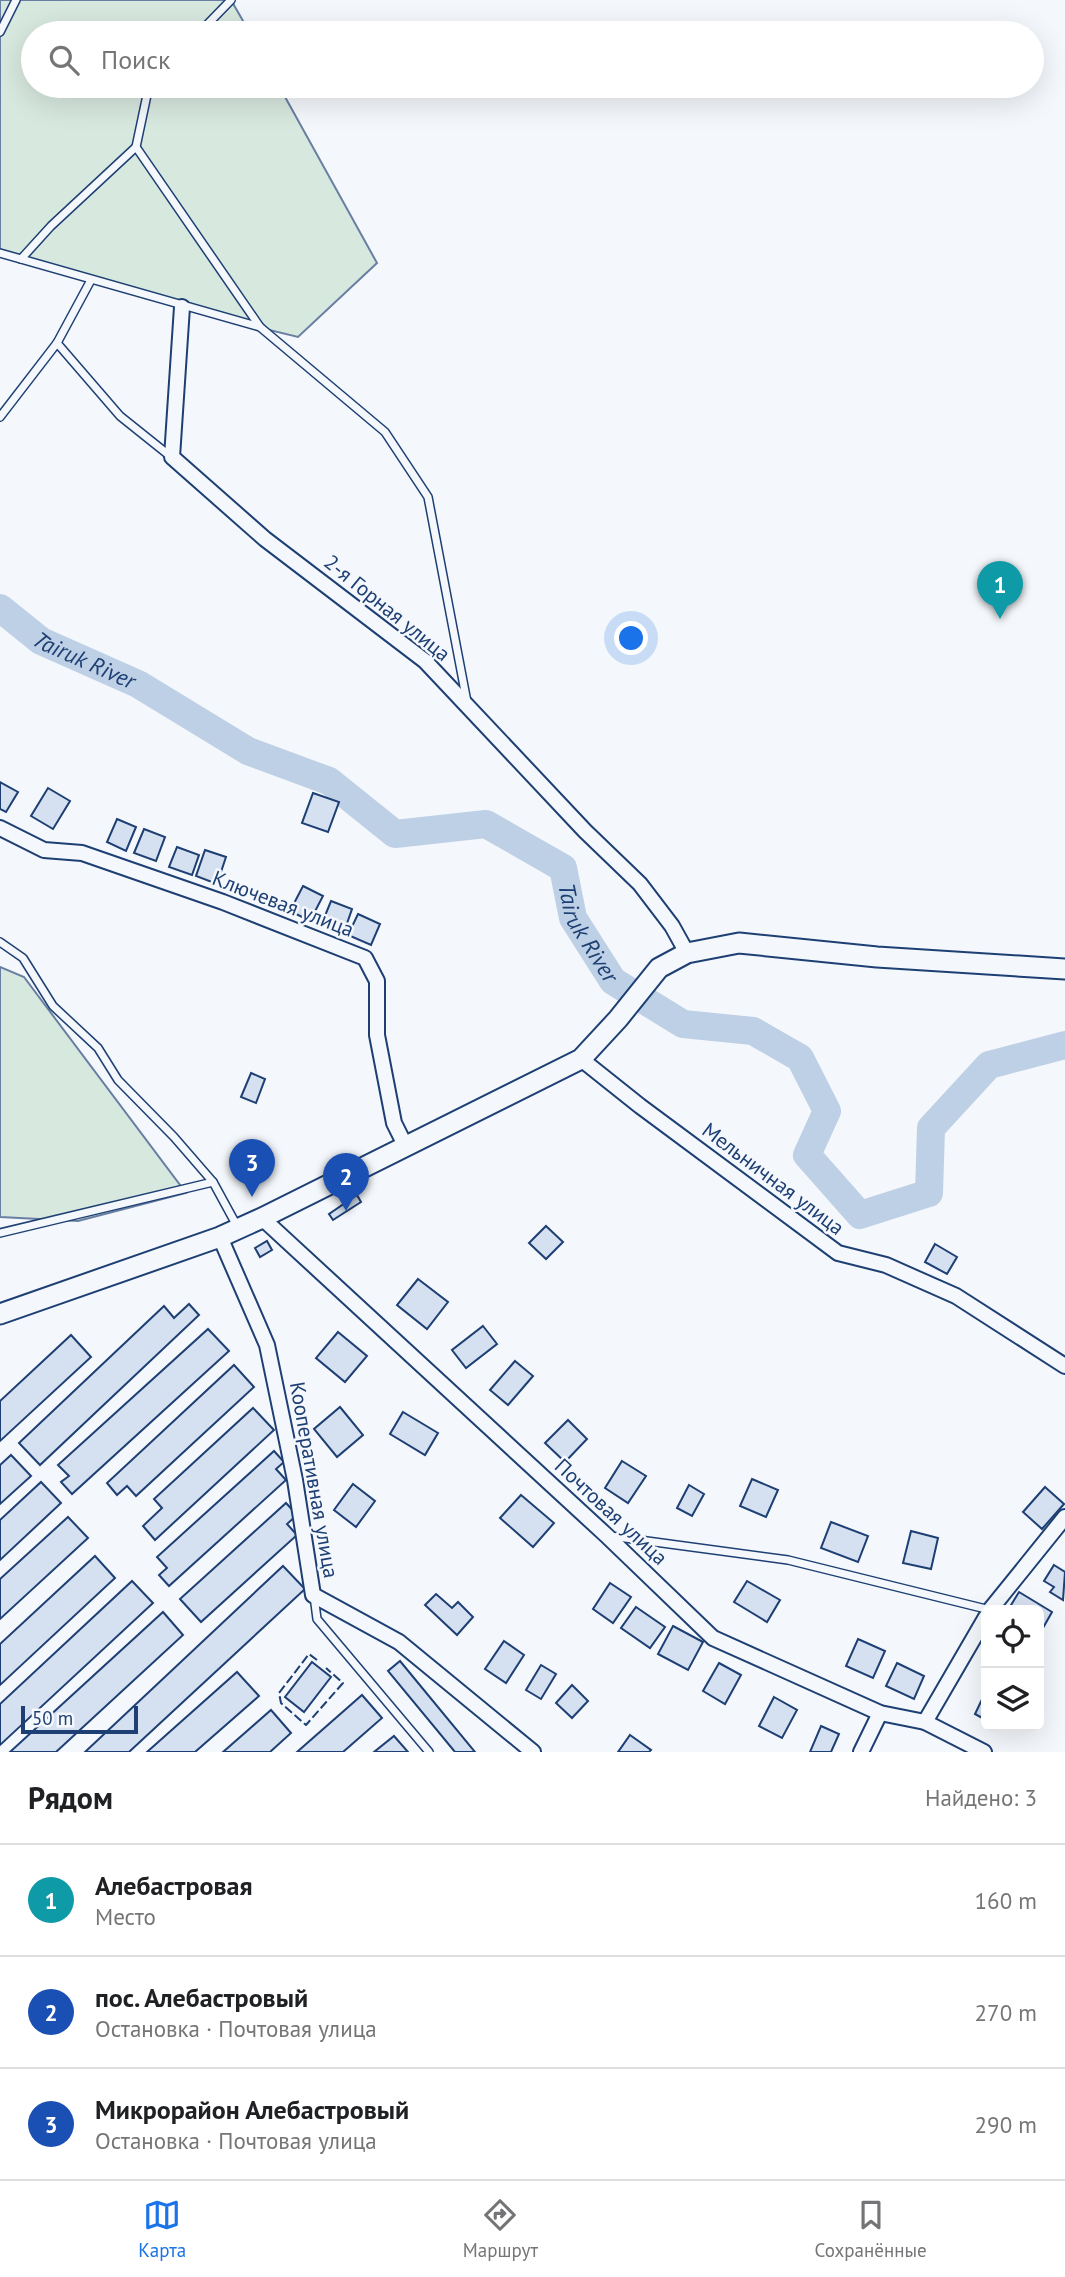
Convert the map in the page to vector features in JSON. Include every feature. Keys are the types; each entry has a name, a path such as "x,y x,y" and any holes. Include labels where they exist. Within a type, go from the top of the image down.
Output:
{"street":[{"path":"172,457 183,307"},
{"name":"2-я Горная улица","path":"172,457 265,539 425,661 584,831 640,884 687,953"},
{"name":"Ключевая улица","path":"0,828 44,850 82,853 223,902 366,958 377,981 377,1035 394,1123 406,1147"},
{"path":"0,1314 239,1229 581,1059 660,968 687,953 739,943 877,957 1065,969"},
{"name":"Мельничная улица","path":"581,1059 838,1253 886,1265 956,1296 1065,1366"},
{"name":"Почтовая улица","path":"262,1218 606,1535 713,1638 880,1713 925,1722 984,1752"},
{"name":"Кооперативная улица","path":"220,1237 267,1345 295,1480 313,1595 399,1642 533,1752"},
{"path":"994,1605 1065,1517"},
{"path":"925,1722 981,1626"},
{"path":"861,1752 880,1713"}],"lane":[{"path":"0,32 16,0"},
{"path":"211,21 231,0"},
{"path":"20,259 51,226 136,147 146,98"},
{"path":"136,147 260,327 385,432 428,497 468,706"},
{"path":"0,253 260,327"},
{"path":"0,417 57,343 90,280"},
{"path":"57,343 120,416 172,457"},
{"path":"0,942 23,957 53,1006 98,1048 118,1080 174,1137 213,1182 239,1229"},
{"path":"0,1233 213,1182"},
{"path":"606,1535 788,1560 981,1608"},
{"path":"313,1595 317,1619 429,1752"}],"shaded area":[{"path":"0,0 231,0 243,21 21,21 21,98 286,98 377,263 298,337 212,316 0,253"},
{"path":"0,967 24,977 186,1193 78,1221 0,1217"}],"building":[{"path":"0,782 18,792 6,812 0,809"},
{"path":"48,788 70,801 53,829 31,816"},
{"path":"313,793 339,802 328,832 302,823"},
{"path":"117,819 136,827 126,851 107,842"},
{"path":"144,829 165,837 156,861 134,853"},
{"path":"177,847 199,855 192,875 169,867"},
{"path":"205,850 226,857 217,884 196,876"},
{"path":"303,886 323,896 310,921 290,911"},
{"path":"331,901 352,909 344,932 322,923"},
{"path":"358,914 380,924 371,945 348,935"},
{"path":"251,1073 265,1079 256,1103 241,1097"},
{"path":"357,1195 361,1202 333,1220 329,1214"},
{"path":"546,1226 563,1242 546,1259 529,1243"},
{"path":"267,1241 272,1250 260,1257 255,1248"},
{"path":"935,1244 957,1257 947,1274 925,1262"},
{"path":"418,1279 448,1302 427,1329 397,1305"},
{"path":"189,1304 199,1315 40,1465 19,1443 164,1306 174,1318"},
{"path":"483,1326 497,1344 466,1368 452,1350"},
{"path":"208,1329 229,1351 72,1494 61,1482 69,1476 58,1465"},
{"path":"338,1332 367,1356 345,1382 316,1358"},
{"path":"71,1335 91,1357 0,1441 0,1401"},
{"path":"515,1361 533,1376 508,1405 490,1390"},
{"path":"234,1365 254,1387 136,1496 127,1486 117,1495 107,1483"},
{"path":"340,1407 363,1435 337,1457 314,1429"},
{"path":"253,1408 274,1430 155,1540 143,1526 162,1508 154,1499"},
{"path":"403,1412 438,1433 425,1455 390,1434"},
{"path":"568,1420 587,1439 565,1462 545,1443"},
{"path":"274,1451 284,1462 276,1469 286,1480 169,1586 159,1575 167,1568 157,1557"},
{"path":"11,1455 31,1476 0,1504 0,1465"},
{"path":"622,1461 646,1476 628,1503 605,1488"},
{"path":"752,1479 778,1490 766,1517 740,1506"},
{"path":"41,1482 61,1503 0,1560 0,1520"},
{"path":"353,1484 375,1501 356,1527 334,1510"},
{"path":"689,1485 704,1494 692,1516 677,1508"},
{"path":"1045,1487 1064,1504 1042,1529 1023,1512"},
{"path":"521,1495 554,1523 533,1547 500,1518"},
{"path":"286,1503 297,1515 287,1524 297,1535 201,1622 180,1599"},
{"path":"68,1517 88,1538 0,1619 0,1579"},
{"path":"831,1522 868,1536 858,1562 821,1548"},
{"path":"911,1531 938,1538 931,1569 903,1563"},
{"path":"95,1556 115,1578 0,1685 0,1644"},
{"path":"1054,1565 1065,1572 1063,1600 1050,1592 1054,1587 1044,1581"},
{"path":"283,1566 305,1589 129,1752 85,1752"},
{"path":"132,1581 153,1603 0,1745 0,1704"},
{"path":"747,1581 780,1600 767,1622 734,1602"},
{"path":"610,1583 631,1597 613,1623 593,1609"},
{"path":"1019,1592 1040,1605 1011,1605"},
{"path":"436,1594 452,1608 458,1602 473,1617 457,1635 425,1605"},
{"path":"636,1607 665,1627 650,1648 621,1628"},
{"path":"1044,1607 1052,1612 1044,1626"},
{"path":"163,1612 183,1635 56,1752 10,1752"},
{"path":"673,1626 703,1642 688,1670 658,1654"},
{"path":"858,1639 885,1651 873,1678 846,1666"},
{"path":"504,1641 524,1655 506,1683 485,1669"},
{"path":"400,1661 475,1752 455,1752 388,1671"},
{"path":"312,1662 331,1677 304,1712 285,1697"},
{"path":"719,1663 741,1675 725,1704 703,1691"},
{"path":"897,1663 924,1676 914,1699 886,1686"},
{"path":"541,1665 556,1674 541,1699 526,1690"},
{"path":"237,1672 259,1696 195,1752 147,1752"},
{"path":"572,1685 588,1701 572,1718 556,1703"},
{"path":"362,1695 382,1718 343,1752 297,1752"},
{"path":"774,1697 797,1710 782,1738 759,1726"},
{"path":"981,1701 981,1717 975,1714"},
{"path":"271,1710 291,1733 270,1752 223,1752"},
{"path":"821,1726 839,1734 831,1752 810,1752"},
{"path":"630,1735 651,1750 618,1752"},
{"path":"394,1736 408,1752 374,1752"}],"waterway":[{"name":"Tairuk River","path":"0,608 41,641 138,684 248,751 329,781 395,834 486,824 563,868 573,918 613,981 683,1024 753,1031 800,1058 827,1111 807,1155 860,1215 929,1193 931,1128 989,1065 1065,1045"}],"fence":[{"path":"317,1660 309,1654 279,1693 281,1703 306,1725 343,1683 326,1668"}],"place":[{"name":"Алебастровая","path":"1000,619"},
{"name":"Микрорайон Алебастровый","path":"252,1197"},
{"name":"пос. Алебастровый","path":"346,1211"}]}
